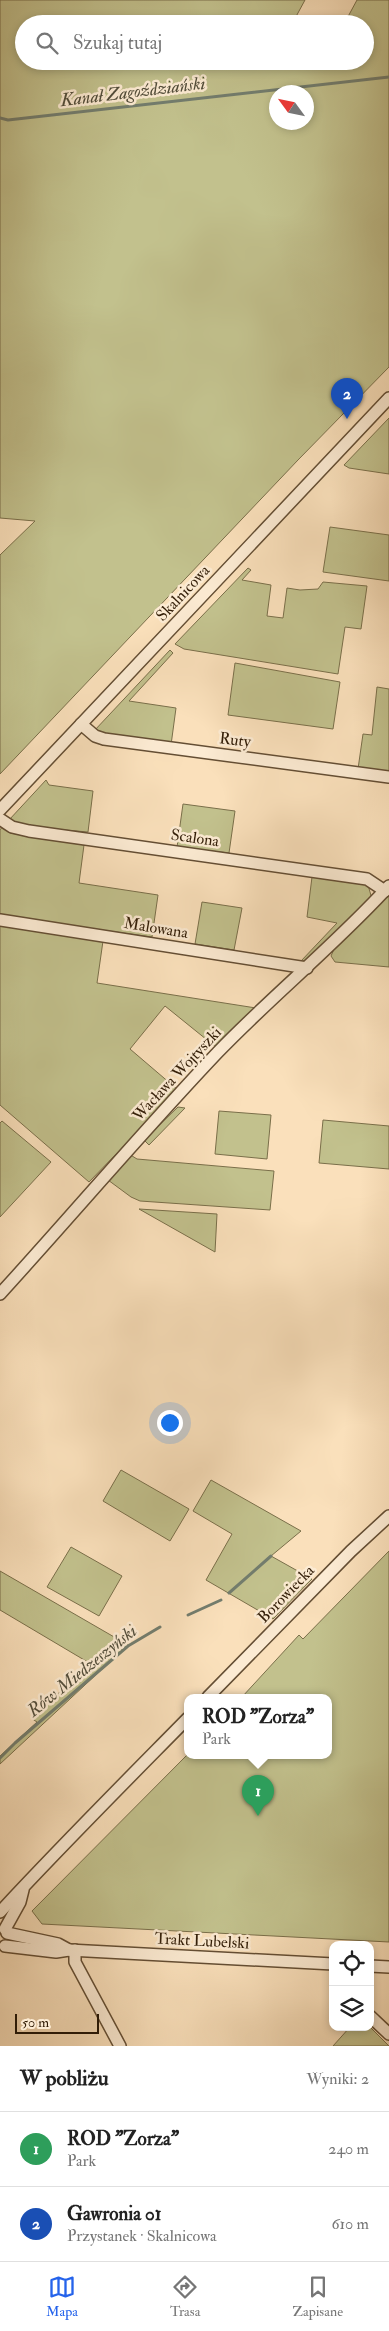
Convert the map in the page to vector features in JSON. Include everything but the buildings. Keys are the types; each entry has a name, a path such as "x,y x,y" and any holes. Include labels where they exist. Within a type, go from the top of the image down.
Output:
{"street":[{"name":"Skalnicowa","path":"0,810 389,398"},
{"name":"Ruty","path":"81,724 95,736 104,739 389,777"},
{"name":"Scalona","path":"0,819 12,827 367,879 387,888"},
{"name":"Wacława Wojtyszki","path":"0,1294 212,1059 267,1003 307,968 387,888"},
{"name":"Malowana","path":"0,920 307,968"},
{"name":"Borowiecka","path":"211,1694 351,1551 389,1516"},
{"path":"0,1912 184,1722"},
{"path":"2,1948 4,1929 20,1902 23,1890"},
{"name":"Trakt Lubelski","path":"4,1929 58,1944 72,1950"},
{"name":"Trakt Lubelski","path":"2,1948 56,1952 72,1950 329,1966"},
{"path":"72,1950 75,1962 120,2046"},
{"path":"374,1966 389,1967"},
{"path":"374,2020 389,2034"}],"shaded area":[{"path":"0,0 305,0 297,15 15,15 15,70 374,70 374,15 349,15 357,0 389,0 389,367 298,460 0,774 0,555 35,521 0,518"},
{"path":"389,418 389,474 349,468 344,465"},
{"path":"330,527 389,535 389,581 323,572"},
{"path":"248,568 251,570 242,580 271,585 267,616 283,618 287,588 300,590 318,589 323,582 367,586 361,629 345,627 338,674 184,649 175,644"},
{"path":"170,650 173,653 129,701 176,708 171,745 97,734 94,731"},
{"path":"235,663 340,682 333,729 228,715"},
{"path":"377,687 389,689 389,774 358,769 363,734 372,735"},
{"path":"46,780 49,785 93,791 88,832 30,827 9,820"},
{"path":"183,804 235,811 229,853 177,847"},
{"path":"2,827 10,833 84,845 79,883 158,895 152,937 0,916 0,830"},
{"path":"312,877 368,885 372,899 305,962 301,961 337,923 307,917"},
{"path":"389,893 389,967 335,962 331,956 335,947"},
{"path":"202,902 242,908 234,950 195,944"},
{"path":"0,925 103,941 97,983 256,1008 217,1048 165,1006 130,1049 178,1090 89,1182 0,1105"},
{"path":"178,1107 185,1108 149,1145 144,1140"},
{"path":"219,1111 271,1115 267,1159 215,1154"},
{"path":"323,1120 389,1126 389,1169 319,1163"},
{"path":"2,1121 51,1162 0,1217 0,1123"},
{"path":"129,1154 137,1159 274,1171 270,1210 140,1201 131,1197 108,1180"},
{"path":"139,1209 217,1214 215,1252"},
{"path":"121,1470 189,1509 170,1541 103,1501"},
{"path":"211,1480 301,1531 271,1556 312,1579 273,1619 206,1580 232,1534 193,1511"},
{"path":"71,1547 122,1576 99,1616 47,1587"},
{"path":"389,1551 389,1942 42,1924 32,1911 184,1758 332,1759 332,1694 245,1694 299,1635 303,1639"},
{"path":"0,1571 128,1645 0,1764 0,1756 37,1722 31,1718 91,1664 0,1610"},
{"path":"346,2031 374,2031 389,2046 333,2046"}],"waterway":[{"name":"Kanał Zagoździański","path":"0,118 8,120 389,77"},
{"name":"Rów Miedzeszyński","path":"229,1593 271,1556"},
{"name":"Rów Miedzeszyński","path":"188,1615 221,1600"},
{"name":"Rów Miedzeszyński","path":"0,1758 128,1646 160,1627"}],"place":[{"name":"Gawronia 01","path":"347,419"},
{"name":"ROD \"Zorza\"","path":"258,1816"}]}
